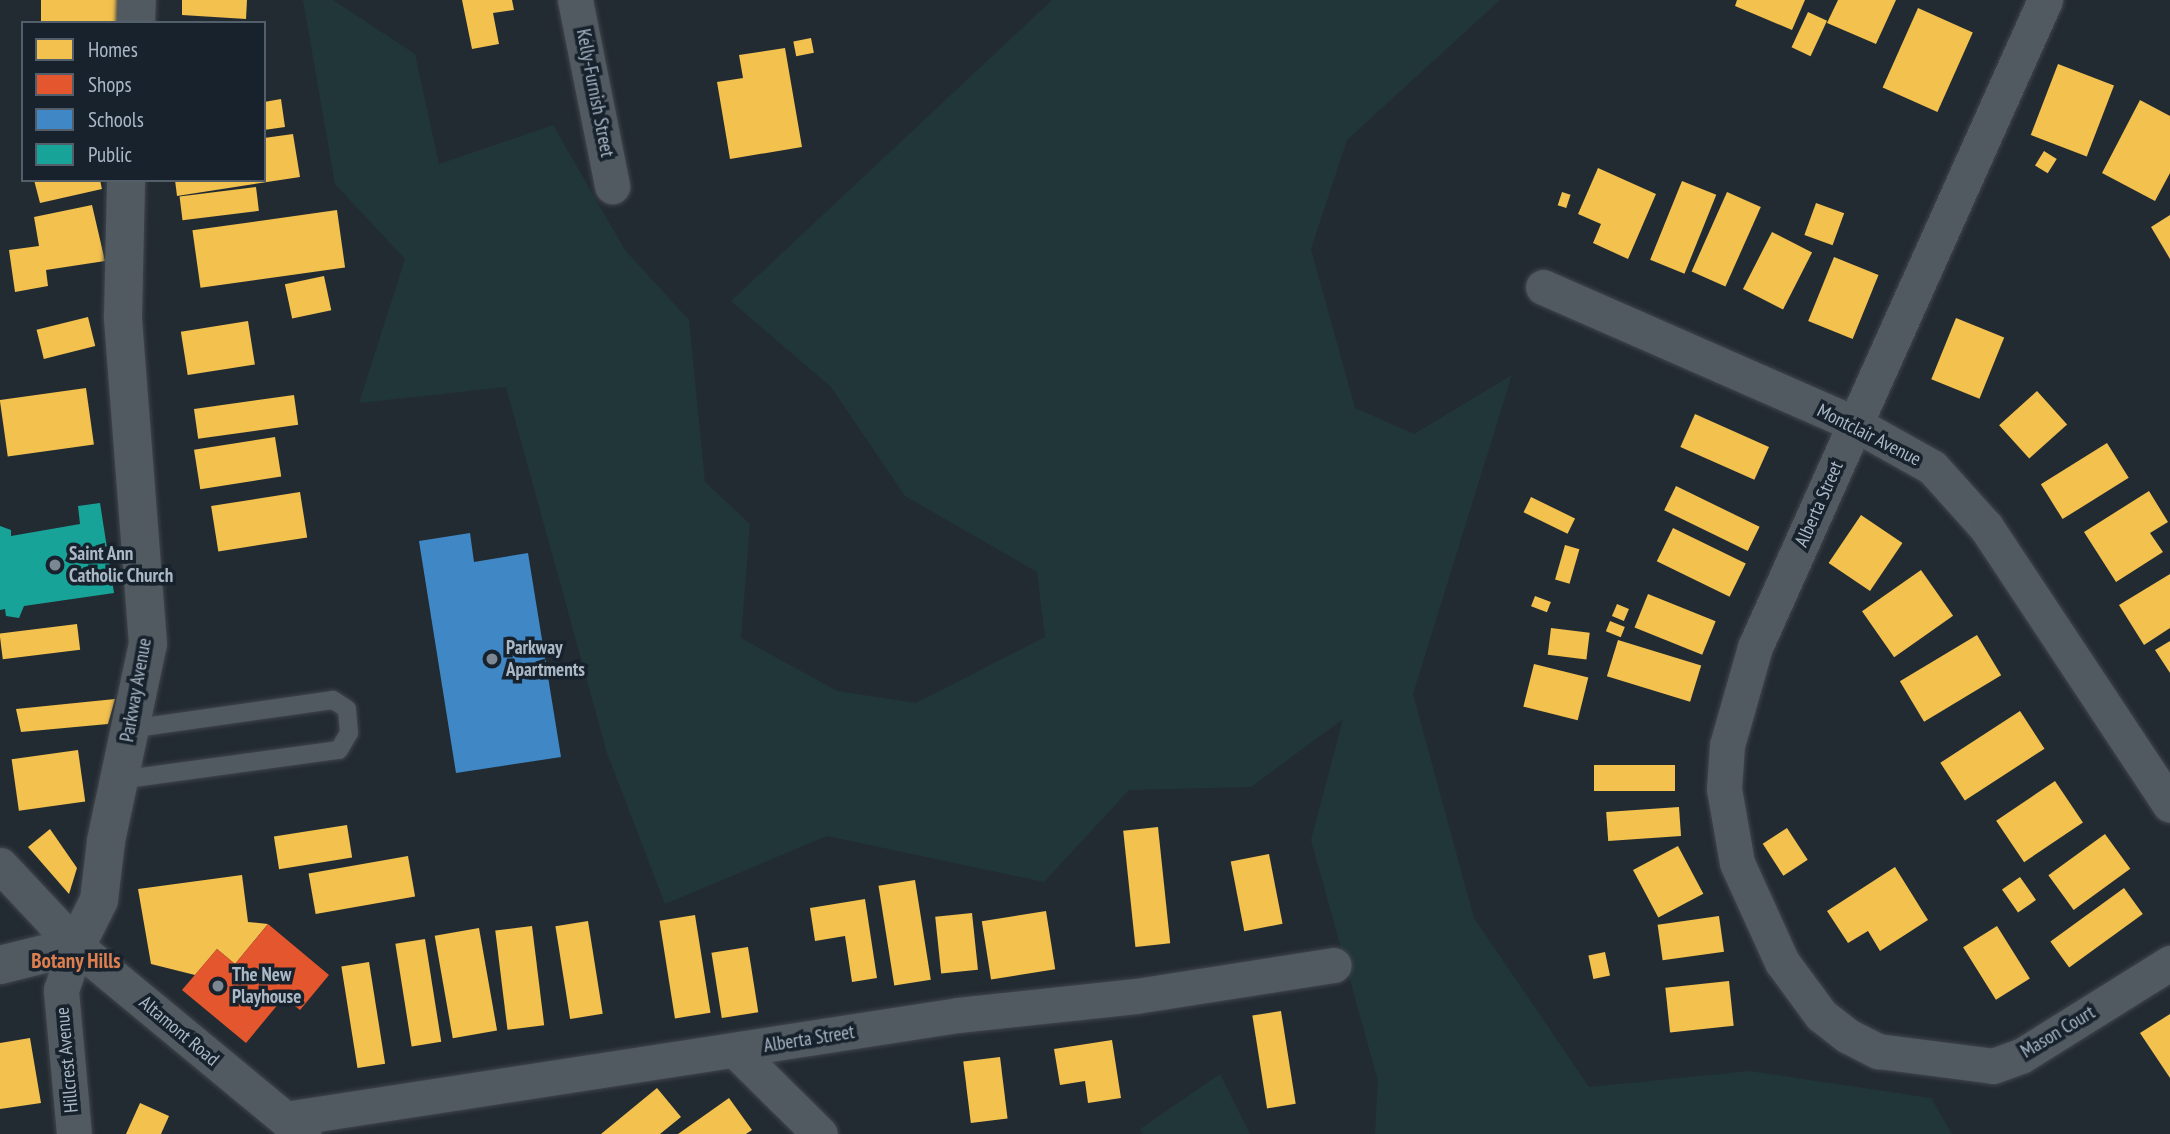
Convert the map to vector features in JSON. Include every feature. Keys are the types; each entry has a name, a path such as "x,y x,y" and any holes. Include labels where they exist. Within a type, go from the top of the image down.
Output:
{"street":[{"path":"136,21 137,0"},
{"name":"Kelly-Furnish Street","path":"575,0 612,186"},
{"name":"Alberta Street","path":"1821,1015 1782,962 1737,863 1724,789 1727,745 1755,648 2045,0"},
{"name":"Parkway Avenue","path":"76,946 99,900 119,780 148,644 123,316 126,182"},
{"name":"Montclair Avenue","path":"1542,287 1855,424 1932,467 1986,527 2170,805"},
{"name":"Altamont Road","path":"0,865 76,946 294,1126"},
{"path":"0,965 76,946"},
{"name":"Hillcrest Avenue","path":"74,1134 61,990 76,946"},
{"name":"Mason Court","path":"1821,1015 1848,1037 1878,1051 1993,1066 2021,1056 2170,963"},
{"name":"Alberta Street","path":"294,1126 958,1015 1136,996 1334,965"},
{"path":"736,1051 820,1134"}],"lane":[{"path":"119,780 339,750 349,733 347,709 333,701 130,729"}],"green space":[{"path":"303,0 333,0 415,54 439,164 553,125 625,250 689,320 705,482 750,524 741,638 837,691 916,703 1045,637 1037,572 905,496 831,387 731,301 1052,0 1500,0 1347,140 1311,249 1355,408 1414,434 1512,375 1413,694 1474,918 1589,1087 1749,1071 1931,1098 1952,1134 1375,1134 1378,1081 1311,840 1343,719 1251,787 1129,790 1044,882 827,836 665,904 607,753 506,387 359,403 405,259 335,184"},
{"path":"1220,1074 1250,1134 1143,1134 1140,1129"}],"building: Homes":[{"path":"41,0 120,0 120,21 41,21"},
{"path":"182,0 247,0 246,19 182,15"},
{"path":"462,0 512,0 514,10 493,13 499,44 472,49"},
{"path":"1737,0 1805,0 1792,30 1735,6"},
{"path":"1838,0 1896,0 1876,44 1827,23"},
{"path":"1918,8 1973,32 1937,112 1883,87"},
{"path":"1808,12 1827,21 1811,56 1792,47"},
{"path":"811,38 814,53 796,56 793,41"},
{"path":"785,48 802,147 730,159 717,82 743,78 739,55"},
{"path":"2058,64 2114,86 2087,156 2031,135"},
{"path":"281,99 285,127 266,130 266,102"},
{"path":"2140,100 2170,116 2170,173 2155,201 2102,173"},
{"path":"293,134 300,177 177,196 175,182 266,182 266,138"},
{"path":"2044,151 2057,159 2048,173 2035,165"},
{"path":"1598,168 1656,194 1628,259 1593,243 1601,224 1578,214"},
{"path":"1682,181 1716,195 1684,274 1650,260"},
{"path":"35,182 100,182 102,189 40,203"},
{"path":"256,187 259,211 182,220 180,196"},
{"path":"1562,192 1571,195 1566,208 1558,205"},
{"path":"1727,192 1761,207 1725,287 1692,271"},
{"path":"1816,203 1844,213 1833,245 1804,235"},
{"path":"92,205 105,261 46,270 48,286 15,292 9,250 39,246 34,217"},
{"path":"337,210 345,267 200,288 192,230"},
{"path":"2170,215 2170,259 2151,227"},
{"path":"1772,232 1812,252 1783,309 1743,289"},
{"path":"1834,257 1879,275 1853,339 1808,321"},
{"path":"324,276 331,310 292,319 285,284"},
{"path":"88,317 95,346 44,359 37,330"},
{"path":"1956,318 2004,337 1979,399 1931,379"},
{"path":"248,321 255,364 188,375 181,332"},
{"path":"86,388 94,444 8,457 0,400"},
{"path":"2037,391 2067,424 2029,459 1999,425"},
{"path":"294,395 298,425 198,439 194,409"},
{"path":"1695,414 1769,447 1754,480 1680,447"},
{"path":"275,437 281,477 200,489 194,450"},
{"path":"2107,443 2129,478 2063,519 2041,484"},
{"path":"1676,486 1760,527 1748,551 1664,510"},
{"path":"2149,491 2168,522 2150,533 2163,552 2116,582 2084,532"},
{"path":"300,492 307,537 218,552 211,506"},
{"path":"1531,497 1575,518 1568,534 1524,512"},
{"path":"1861,515 1902,543 1870,591 1829,563"},
{"path":"1673,528 1746,564 1730,597 1657,561"},
{"path":"1565,545 1579,549 1569,584 1555,580"},
{"path":"1921,570 1953,616 1894,657 1862,611"},
{"path":"2170,574 2170,628 2144,645 2119,605"},
{"path":"1648,594 1716,621 1702,655 1635,627"},
{"path":"1535,596 1551,602 1547,612 1531,606"},
{"path":"1617,604 1629,609 1624,621 1612,616"},
{"path":"1610,621 1625,627 1621,637 1606,631"},
{"path":"77,624 80,650 3,659 0,633"},
{"path":"1551,628 1590,633 1586,660 1548,655"},
{"path":"1977,635 2001,675 1924,722 1900,681"},
{"path":"1618,640 1701,665 1690,702 1607,676"},
{"path":"2170,641 2170,673 2155,650"},
{"path":"1534,664 1588,678 1578,720 1523,707"},
{"path":"115,699 108,724 21,732 16,709"},
{"path":"2020,711 2045,749 1965,800 1940,763"},
{"path":"78,750 85,801 19,811 12,759"},
{"path":"1594,765 1675,765 1675,791 1594,791"},
{"path":"2055,781 2083,822 2024,862 1996,821"},
{"path":"1679,807 1681,836 1608,841 1606,812"},
{"path":"347,825 352,858 279,869 274,837"},
{"path":"1158,827 1170,943 1135,947 1123,831"},
{"path":"1787,828 1808,860 1783,876 1763,844"},
{"path":"50,829 77,868 69,894 28,847"},
{"path":"2105,834 2130,869 2074,910 2048,875"},
{"path":"1678,846 1703,894 1658,918 1633,870"},
{"path":"1269,854 1283,924 1244,931 1231,861"},
{"path":"408,856 415,896 316,914 309,874"},
{"path":"1895,867 1928,920 1880,951 1868,931 1848,943 1827,911"},
{"path":"242,875 248,922 268,924 235,964 217,949 195,975 151,964 138,889"},
{"path":"2020,877 2036,900 2018,913 2002,890"},
{"path":"915,880 931,980 894,986 878,886"},
{"path":"2124,888 2143,914 2069,967 2050,941"},
{"path":"865,899 877,978 852,982 845,936 815,941 810,908"},
{"path":"1046,911 1055,969 991,979 982,921"},
{"path":"972,913 978,970 941,974 935,917"},
{"path":"695,915 710,1013 675,1018 659,921"},
{"path":"1719,916 1724,952 1663,960 1658,925"},
{"path":"588,921 603,1014 570,1019 555,926"},
{"path":"532,926 544,1025 507,1030 495,931"},
{"path":"1997,926 2030,979 1996,1000 1963,947"},
{"path":"479,928 497,1030 453,1038 435,936"},
{"path":"425,939 441,1042 412,1046 395,944"},
{"path":"748,947 758,1012 722,1018 711,953"},
{"path":"1605,952 1610,975 1593,979 1588,956"},
{"path":"369,962 385,1064 357,1068 341,966"},
{"path":"1729,981 1734,1026 1670,1032 1665,988"},
{"path":"1281,1011 1296,1104 1267,1108 1252,1016"},
{"path":"2170,1014 2170,1078 2140,1033"},
{"path":"30,1038 41,1103 0,1109 0,1043"},
{"path":"1112,1040 1121,1098 1088,1103 1085,1081 1060,1085 1054,1049"},
{"path":"1000,1057 1008,1119 971,1123 963,1062"},
{"path":"657,1088 681,1117 660,1134 601,1134"},
{"path":"729,1098 752,1130 746,1134 678,1134"},
{"path":"140,1103 169,1116 161,1134 126,1134"}],"building: Shops":[{"path":"268,924 329,975 300,1010 284,997 246,1043 182,990 217,949 235,964"}],"building: Schools":[{"name":"Parkway Apartments","path":"470,533 474,562 528,553 561,757 456,773 419,541"}],"building: Public":[{"name":"Saint Ann Catholic Church","path":"100,503 114,593 24,606 19,618 6,616 5,609 0,610 0,526 11,530 11,536 80,524 78,506"}],"place":[{"name":"Saint Ann Catholic Church","path":"55,565"},
{"name":"Parkway Apartments","path":"492,659"},
{"name":"The New Playhouse","path":"218,986"}],"district":[{"name":"Botany Hills","path":"76,961"}]}
